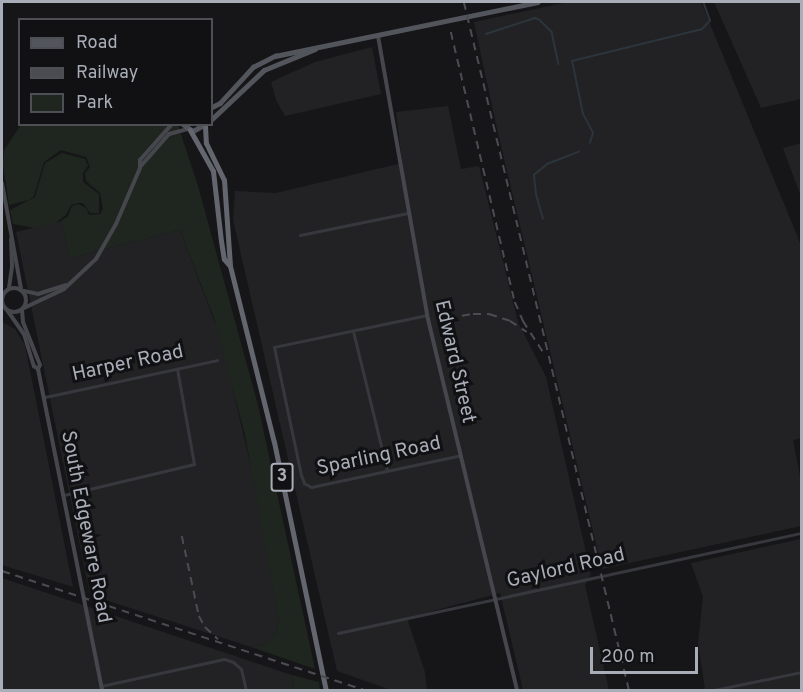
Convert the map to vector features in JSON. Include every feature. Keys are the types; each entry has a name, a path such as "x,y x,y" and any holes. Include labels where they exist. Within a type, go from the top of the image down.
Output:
{"highway":[{"name":"3","path":"205,126 206,142 221,170 226,187 230,266 272,432 326,690"},
{"name":"3","path":"187,128 213,171 224,259 230,266"}],"main road":[{"path":"213,106 220,103 244,74 264,61 289,52 315,49 537,2"},
{"name":"Edward Street","path":"378,36 427,315 517,690"},
{"path":"213,118 264,70 315,49"},
{"path":"2,291 22,290 38,294 66,285 85,272 105,247 144,155 170,126"},
{"path":"140,168 169,134 187,128 197,130 203,126"},
{"path":"2,183 11,239 22,290 27,301 23,309"},
{"path":"11,239 8,289 2,298 4,308 14,312 23,309 64,289 66,285"},
{"name":"South Edgeware Road","path":"4,308 24,334 34,366 38,369"},
{"name":"South Edgeware Road","path":"23,309 23,322 38,357 38,369 101,688"}],"street":[{"path":"300,235 408,213"},
{"path":"387,471 353,330 427,315"},
{"name":"Sparling Road","path":"353,330 273,347 304,483 311,487 461,455"},
{"name":"Harper Road","path":"45,397 217,360"},
{"path":"64,495 194,464 177,369"},
{"name":"Gaylord Road","path":"338,633 496,601 801,533"},
{"path":"101,688 224,660 233,662 241,669 246,690"},
{"path":"714,690 801,672"}],"shaded area":[{"path":"568,2 701,2 801,245 802,438 793,440 801,481 801,526 602,569 497,129 474,22"},
{"path":"714,2 801,2 801,99 761,108"},
{"path":"372,47 381,94 285,116 276,100 271,82 315,62"},
{"path":"448,106 461,169 479,166 518,322 546,377 591,574 585,585 609,690 523,690 500,593 407,618 425,672 427,690 391,690 337,671 233,220 235,191 276,193 402,163 396,112"},
{"path":"802,143 801,197 783,148"},
{"path":"61,221 70,258 180,230 221,339 258,497 279,621 276,633 265,645 248,646 90,595 16,232"},
{"path":"2,322 15,329 25,345 73,587 2,565"},
{"path":"801,539 801,690 705,690 698,643 703,597 691,563"},
{"path":"2,578 292,675 295,690 2,690"}],"green space":[{"path":"20,126 178,126 198,186 258,405 315,669 248,646 265,645 276,633 279,621 245,435 214,318 180,230 70,258 61,221 68,216 72,206 78,204 86,208 89,215 100,214 103,209 100,193 86,181 85,173 90,167 86,157 61,150 44,162 34,196 29,200 9,205 3,165 4,150"},
{"path":"62,153 85,159 88,166 83,173 83,182 99,194 99,213 90,213 83,203 78,203 71,205 66,215 55,223 35,228 13,224 10,210 35,197 45,163"},
{"path":"292,675 319,682 320,690 295,690"}],"waterway":[{"path":"590,143 593,133 583,114 572,61 702,29 710,21 703,2"},
{"path":"486,34 535,18 540,20 552,32 559,64"},
{"path":"543,219 536,195 534,175 547,164 579,152"}],"railway":[{"path":"464,2 629,690"},
{"path":"451,32 515,302 523,321 545,355"},
{"path":"448,318 489,314 510,321 527,332"},
{"path":"182,536 199,616 205,627 218,639"},
{"path":"2,571 365,690"}]}
